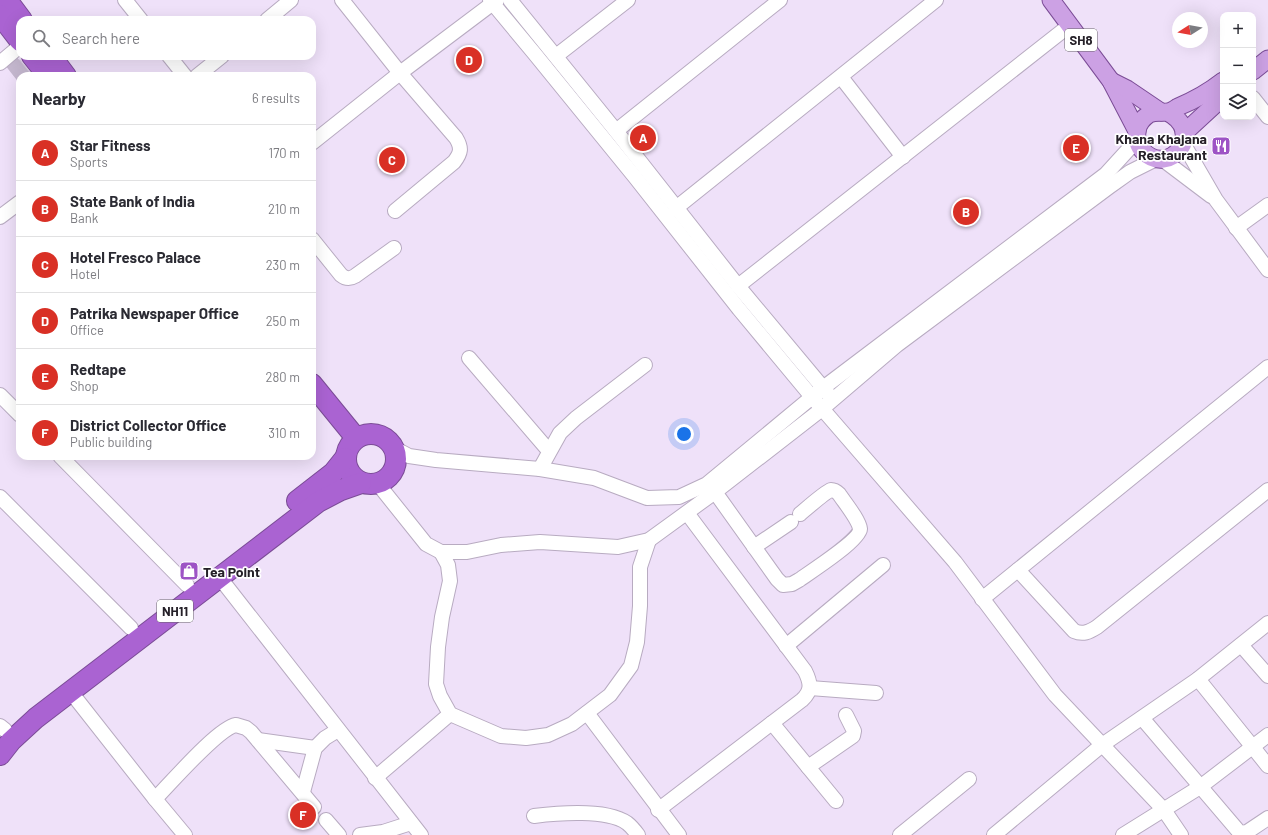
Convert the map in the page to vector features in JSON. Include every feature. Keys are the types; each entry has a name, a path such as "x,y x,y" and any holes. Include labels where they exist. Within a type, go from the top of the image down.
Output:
{"highway":[{"path":"7,0 19,16"},
{"path":"0,15 16,36"},
{"path":"35,60 45,72"},
{"path":"54,60 63,72"},
{"path":"316,391 350,448"},
{"path":"316,408 350,448"},
{"path":"369,483 350,474 346,464 350,448 362,435 375,434 382,436 394,448"},
{"name":"NH11","path":"2,730 131,628 317,487 333,473 350,448"},
{"name":"NH11","path":"0,755 36,718 318,502 331,494 388,478 395,468 396,462 394,448"}],"main road":[{"name":"SH8","path":"1051,0 1111,81 1137,135 1141,148 1147,155 1159,159"},
{"path":"1256,55 1268,45"},
{"path":"1256,69 1268,59"},
{"name":"SH8","path":"1111,81 1164,112 1176,117 1182,124 1184,138"},
{"path":"1137,135 1139,125 1148,115 1164,112 1205,95 1220,83"},
{"path":"1159,159 1169,158 1175,154 1180,149 1184,138 1220,100"}],"street":[{"path":"125,0 138,16"},
{"path":"271,16 292,0"},
{"path":"342,0 400,73 456,138 461,150 459,157 454,162 395,210"},
{"path":"510,0 616,131 738,286 817,393 822,409 955,562 1055,695 1164,810 1181,835"},
{"path":"556,56 628,0"},
{"path":"616,131 780,0"},
{"path":"676,208 936,0"},
{"path":"316,140 493,1 739,309 817,393 833,400"},
{"path":"738,286 1070,25"},
{"path":"0,63 16,49"},
{"path":"172,60 182,72"},
{"path":"202,72 217,60"},
{"path":"841,77 904,157"},
{"path":"1256,102 1268,117"},
{"path":"394,448 409,456 436,460 540,469 594,478 647,498 679,497 707,484 817,393 1106,174 1137,135"},
{"path":"1184,138 1216,200 1268,270"},
{"path":"369,483 426,544 441,552 467,552 501,545 540,542 618,547 649,540 715,492 822,409 897,346 1130,172 1159,159 1216,200"},
{"path":"1236,228 1268,204"},
{"path":"0,217 16,205"},
{"path":"316,244 345,278 355,276 394,248"},
{"path":"469,358 549,451"},
{"path":"540,469 560,433 567,426 645,365"},
{"path":"982,599 1268,367"},
{"path":"0,395 16,411"},
{"path":"64,460 187,585"},
{"path":"715,492 754,547 777,579 783,585 799,580 841,550 856,537 860,529 856,519 839,494 833,490 827,492 795,518 754,547"},
{"path":"1018,570 1074,631 1083,633 1087,632 1097,627 1268,490"},
{"path":"0,497 131,628"},
{"path":"658,810 802,700 810,688 809,678 805,672 687,513"},
{"path":"441,552 448,565 450,581 442,617 438,647 436,684 440,696 450,714 501,736 526,738 548,735 572,724 610,695 631,666 638,635 640,567 649,540"},
{"path":"786,646 883,565"},
{"path":"220,578 421,835"},
{"path":"994,835 1102,745 1198,679 1268,623"},
{"path":"1241,645 1268,676"},
{"path":"1198,679 1268,766"},
{"path":"810,688 876,693"},
{"path":"70,691 185,835"},
{"path":"587,713 658,810 679,835"},
{"path":"376,778 450,714"},
{"path":"808,767 853,736 854,730 846,715"},
{"path":"1142,718 1240,833 1250,830 1268,818"},
{"path":"772,723 836,801"},
{"path":"155,799 197,755 232,726 241,726 246,728 258,740 314,807"},
{"path":"303,792 315,748 325,738 338,730"},
{"path":"1123,835 1200,787 1268,736"},
{"path":"258,740 315,748"},
{"path":"900,835 969,779"},
{"path":"534,816 550,814 603,814 628,824 638,835"},
{"path":"326,820 339,835"},
{"path":"360,835 383,834 411,823"}],"building":[{"path":"16,56 16,60 19,60 29,72 16,72 16,79 5,65"}],"place":[{"name":"Patrika Newspaper Office","path":"469,60"},
{"name":"Star Fitness","path":"643,138"},
{"name":"Khana Khajana Restaurant","path":"1221,146"},
{"name":"Redtape","path":"1076,148"},
{"name":"Hotel Fresco Palace","path":"392,160"},
{"name":"State Bank of India","path":"966,212"},
{"name":"Tea Point","path":"189,571"},
{"name":"District Collector Office","path":"303,815"}]}
